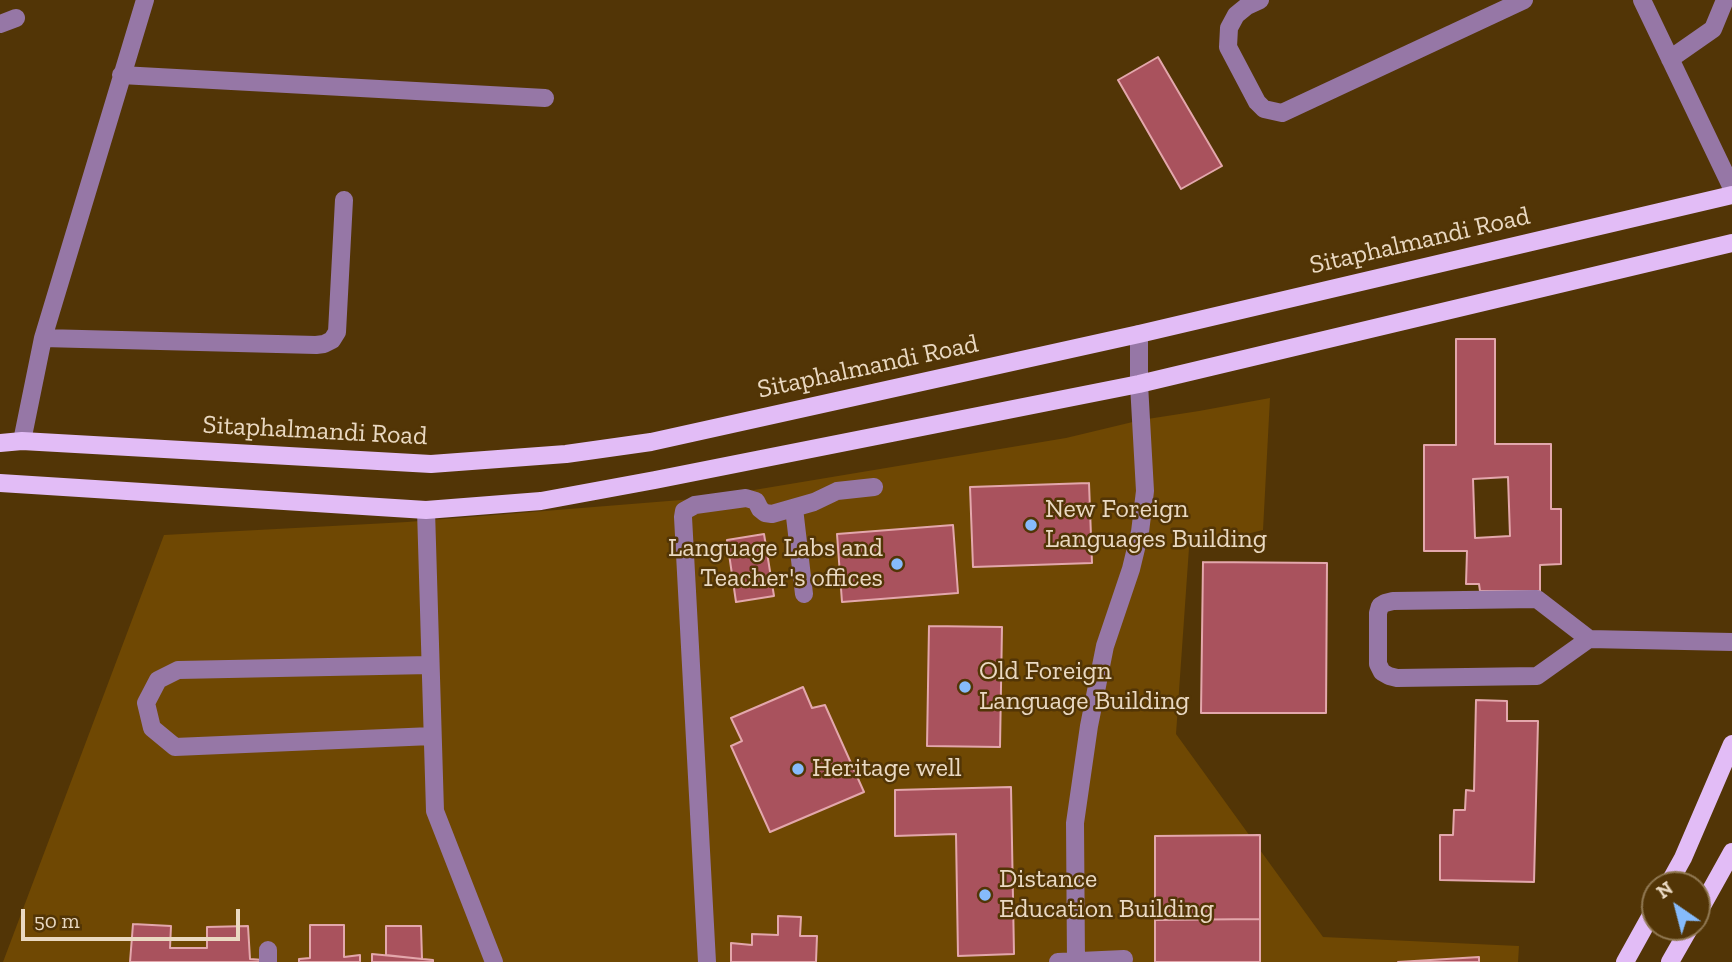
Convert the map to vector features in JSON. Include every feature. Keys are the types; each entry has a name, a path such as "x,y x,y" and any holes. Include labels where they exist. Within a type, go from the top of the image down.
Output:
{"main road":[{"name":"Sitaphalmandi Road","path":"0,443 22,441 430,464 566,454 651,442 1139,334 1732,195"},
{"path":"0,483 426,510 541,501 1139,384 1732,243"},
{"path":"1676,871 1732,744"},
{"path":"1711,890 1732,852"},
{"path":"1625,962 1641,933"},
{"path":"1670,962 1682,941"}],"lane":[{"path":"22,441 43,338 145,0"},
{"path":"1260,0 1236,15 1229,28 1228,47 1256,102 1264,109 1282,113 1524,0"},
{"path":"1642,0 1732,188"},
{"path":"1670,59 1713,29 1725,0"},
{"path":"121,75 545,98"},
{"path":"43,338 324,344 332,340 337,332 344,200"},
{"path":"1076,962 1075,823 1089,726 1105,646 1137,544 1145,491 1139,334"},
{"path":"707,962 684,511 695,505 746,498 755,501 765,513 772,514 814,502 837,491 874,487"},
{"path":"794,508 804,594"},
{"path":"426,510 435,810 494,962"},
{"path":"1589,639 1537,676 1396,678 1382,671 1378,664 1378,613 1380,606 1393,601 1536,599 1589,639 1732,642"},
{"path":"430,665 178,670 158,680 146,704 152,728 175,747 432,736"},
{"path":"1058,962 1124,959"}],"shaded area":[{"path":"1270,398 1263,530 1189,548 1176,734 1323,937 1519,946 1518,962 3,962 164,535 407,522 706,498 1066,438 1141,420"}],"building":[{"path":"1158,57 1222,166 1181,189 1118,80"},
{"path":"1456,339 1495,339 1495,444 1551,444 1551,509 1561,509 1561,564 1540,565 1540,591 1480,591 1479,584 1466,584 1467,551 1424,551 1424,445 1456,445","holes":["1508,477 1510,536 1475,538 1473,479"]},
{"name":"New Foreign Languages Building","path":"1089,483 1092,563 973,567 970,487"},
{"name":"Language Labs and Teacher's offices","path":"953,525 958,593 842,602 837,534"},
{"path":"764,534 774,596 736,602 727,540"},
{"path":"1203,562 1327,563 1326,713 1201,713"},
{"name":"Old Foreign Language Building","path":"929,626 1002,627 1000,747 927,746"},
{"name":"Heritage well","path":"803,687 812,708 825,705 864,792 770,832 731,746 742,741 731,718"},
{"path":"1476,700 1507,701 1507,721 1538,721 1534,882 1440,880 1440,835 1453,835 1454,810 1465,810 1466,790 1474,791"},
{"name":"Distance Education Building","path":"1011,787 1014,954 958,956 956,834 895,836 895,790"},
{"path":"1260,835 1260,919 1155,920 1155,836"},
{"path":"778,916 801,917 800,936 817,936 816,962 731,962 731,943 752,945 752,934 778,935"},
{"path":"1260,919 1260,962 1155,962 1155,920"},
{"path":"133,924 171,926 170,948 207,948 207,927 248,926 250,959 264,962 130,962"},
{"path":"310,925 344,925 344,957 360,955 360,962 299,962 299,959 310,958"},
{"path":"386,926 421,926 422,959 386,955"},
{"path":"372,954 433,960 433,962 372,962"},
{"path":"1479,957 1479,962 1398,962"}],"place":[{"name":"New Foreign Languages Building","path":"1031,525"},
{"name":"Language Labs and Teacher's offices","path":"897,564"},
{"name":"Old Foreign Language Building","path":"965,687"},
{"name":"Heritage well","path":"798,769"},
{"name":"Distance Education Building","path":"985,895"}]}
